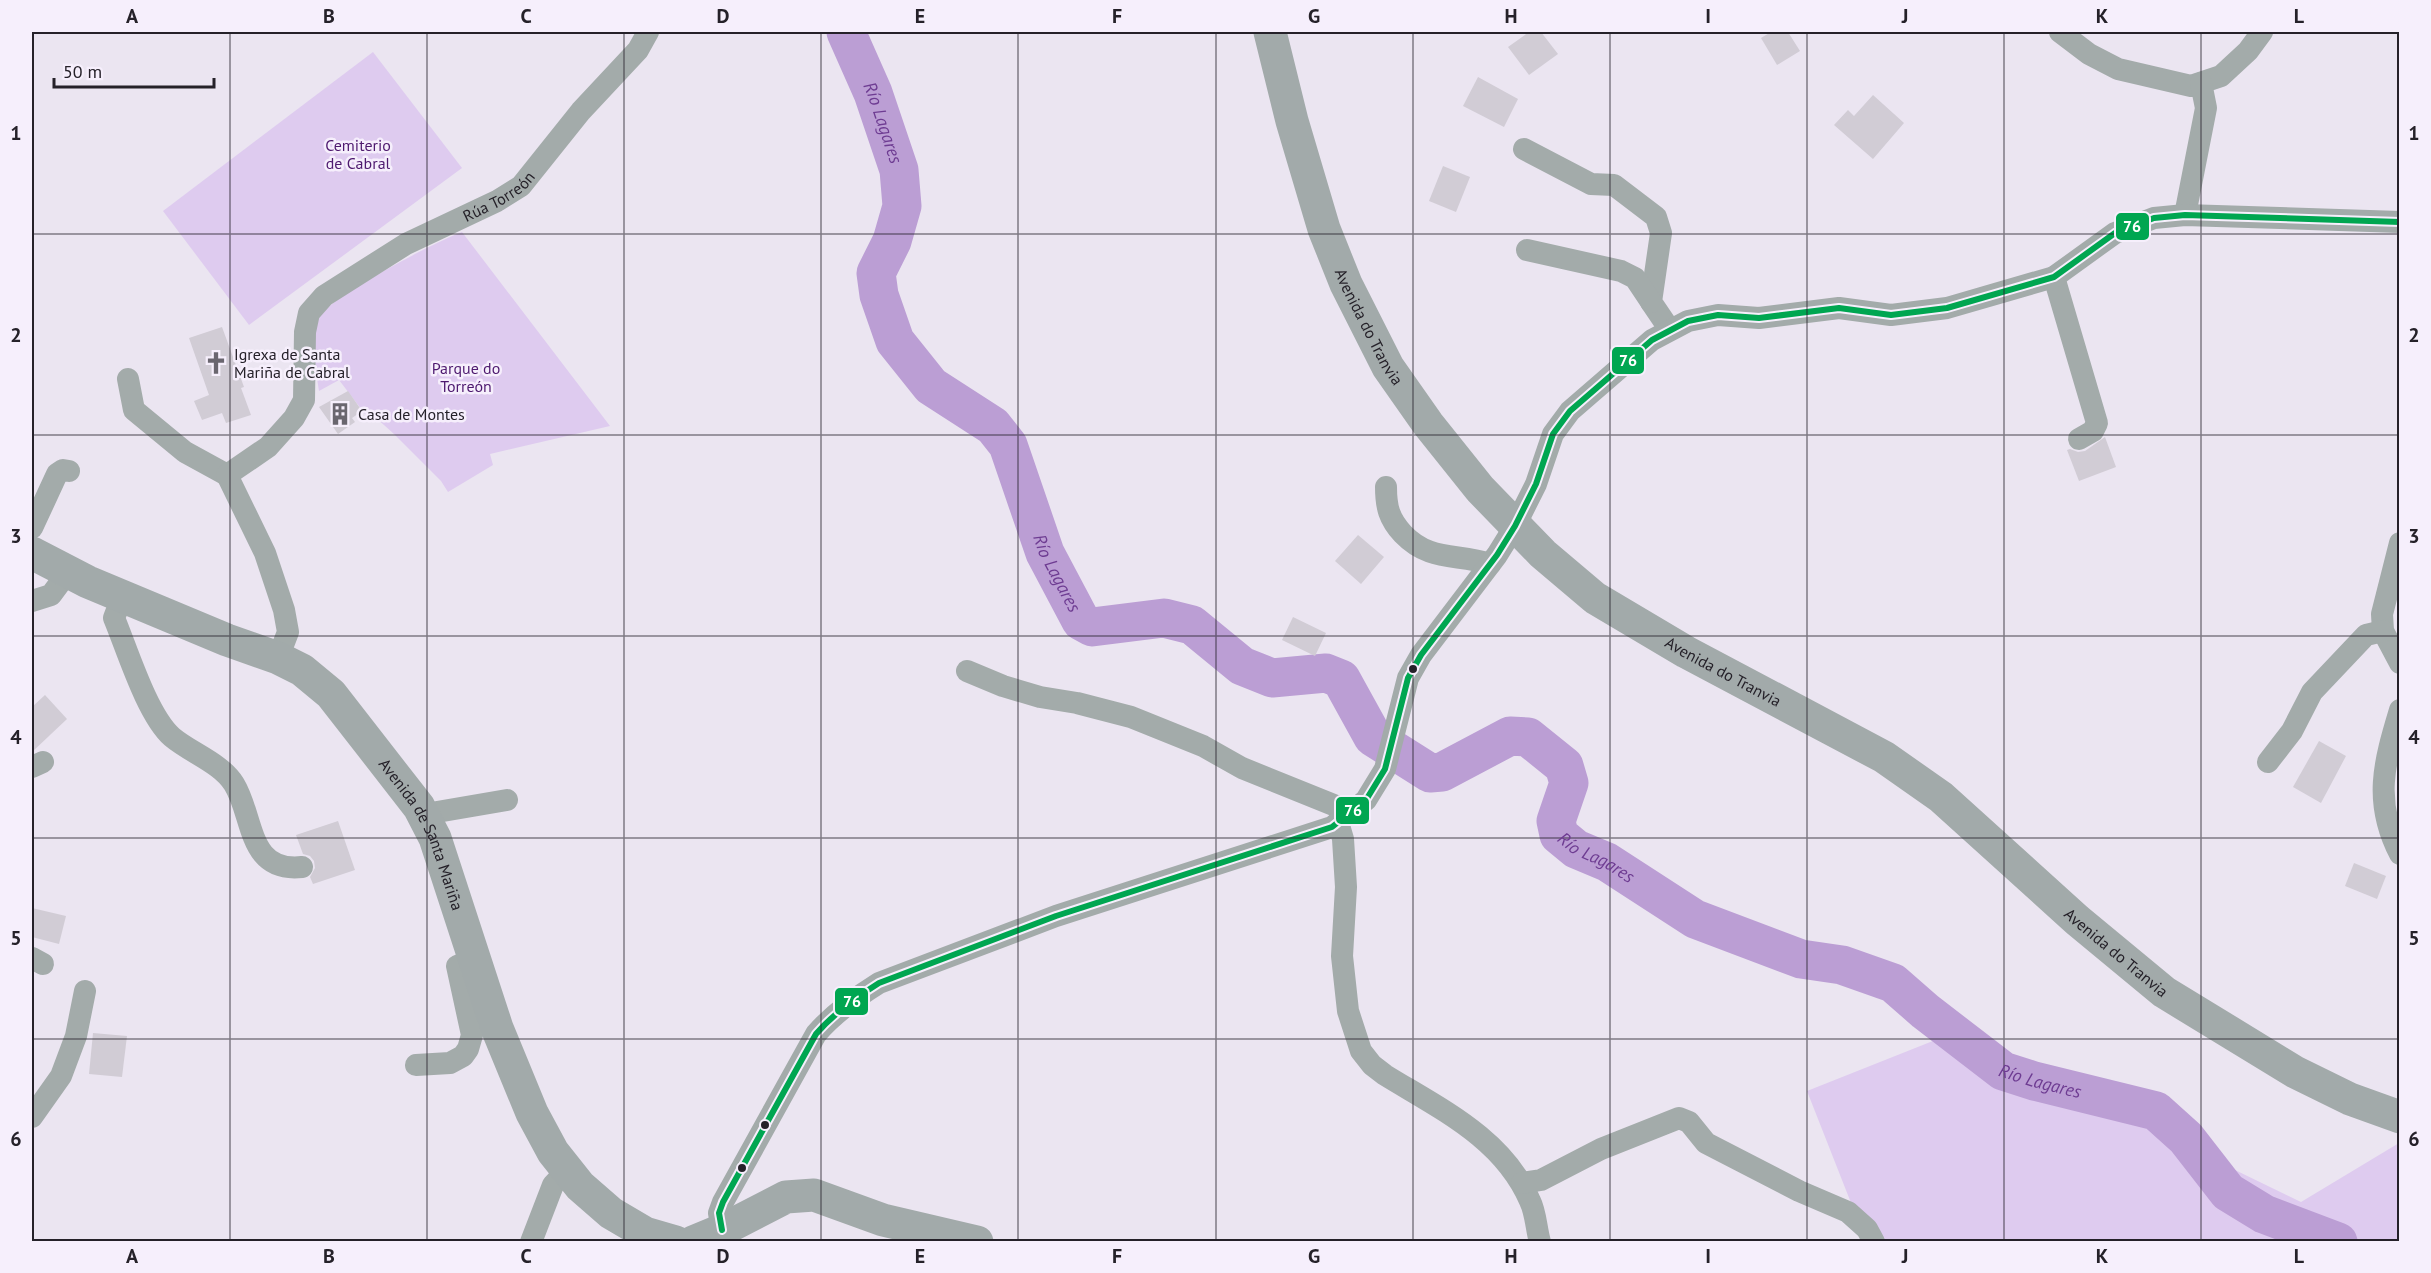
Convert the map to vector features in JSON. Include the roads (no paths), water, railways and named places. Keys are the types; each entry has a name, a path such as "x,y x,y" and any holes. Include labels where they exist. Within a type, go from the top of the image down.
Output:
{"main road":[{"name":"Avenida do Tranvia","path":"1270,32 1292,121 1324,229 1351,295 1388,367 1428,424 1480,489 1543,554 1595,598 1686,652 1884,757 1931,790 2077,920 2164,992 2295,1072 2350,1099 2400,1117"},
{"name":"Avenida de Santa Mariña","path":"32,553 122,597 227,640 278,658 302,670 331,694 420,807 435,838 473,959 514,1072 553,1152 566,1170 611,1213 645,1233 676,1242"},
{"path":"707,1236 786,1197 814,1195 883,1220 977,1242"}],"street":[{"name":"Rúa Torreón","path":"226,475 268,447 294,418 304,400 305,332 309,314 324,296 406,244 496,201 521,186 580,111 638,50 648,32"},
{"path":"2060,32 2089,54 2118,69 2191,86 2221,76 2248,51 2262,32"},
{"path":"2185,215 2206,108 2201,83"},
{"path":"1524,149 1591,184 1614,185 1656,217 1661,233 1651,302"},
{"path":"707,1236 723,1202 816,1034 830,1017 853,999 879,983 1056,916 1332,827 1366,800 1385,769 1408,678 1421,655 1490,564 1515,526 1536,484 1553,434 1570,411 1652,340 1688,321 1718,315 1759,318 1839,308 1891,315 1947,308 2054,277 2115,233 2154,218 2185,215 2400,222"},
{"path":"1527,250 1621,271 1635,278 1670,330"},
{"path":"2054,277 2097,423 2093,431 2079,439"},
{"path":"128,379 134,410 185,452 226,475 265,553 284,610 288,632 278,658"},
{"path":"32,528 57,474 63,470 69,471"},
{"path":"1386,487 1389,515 1414,545 1434,554 1490,564"},
{"path":"2400,543 2382,614 2383,631 2400,663"},
{"path":"32,601 51,595 68,572"},
{"path":"122,597 114,618 154,714 171,736 218,768 234,784 256,844 265,856 286,868 302,867"},
{"path":"2268,762 2292,731 2312,692 2366,635 2383,631"},
{"path":"967,671 1003,686 1040,697 1077,703 1131,717 1203,746 1242,768 1345,817"},
{"path":"2400,710 2383,778 2390,835 2400,854"},
{"path":"425,818 437,812 507,800"},
{"path":"1345,817 1343,839 1346,887 1343,967 1348,1011 1360,1051 1385,1075 1470,1126 1503,1157 1522,1183 1532,1204 1540,1242"},
{"path":"416,1065 450,1063 463,1056 468,1049 472,1035 456,966 473,959"},
{"path":"32,1117 61,1076 76,1036 85,991"},
{"path":"1522,1183 1542,1180 1601,1149 1679,1118 1689,1122 1706,1143 1799,1191 1848,1212 1867,1229 1874,1242"},
{"path":"531,1242 553,1185 566,1170"}],"waterway":[{"name":"Río Lagares","path":"846,32 873,93 899,170 902,206 892,241 876,273 879,295 895,341 931,386 993,426 1008,445 1045,553 1081,621 1092,627 1164,618 1192,625 1242,666 1272,678 1326,673 1341,679 1373,737 1430,773 1442,772 1510,736 1528,737 1564,766 1569,783 1556,821 1559,835 1576,849 1607,862 1695,919 1801,959 1842,965 1893,983 1925,1011 2003,1071 2034,1081 2156,1111 2186,1138 2228,1192 2264,1214 2338,1242"}],"place":[{"name":"Igrexa de Santa Mariña de Cabral","path":"216,363"},
{"name":"Casa de Montes","path":"340,414"}],"park label":[{"name":"Cemiterio de Cabral","path":"358,154"},
{"name":"Parque do Torreón","path":"466,377"}]}
